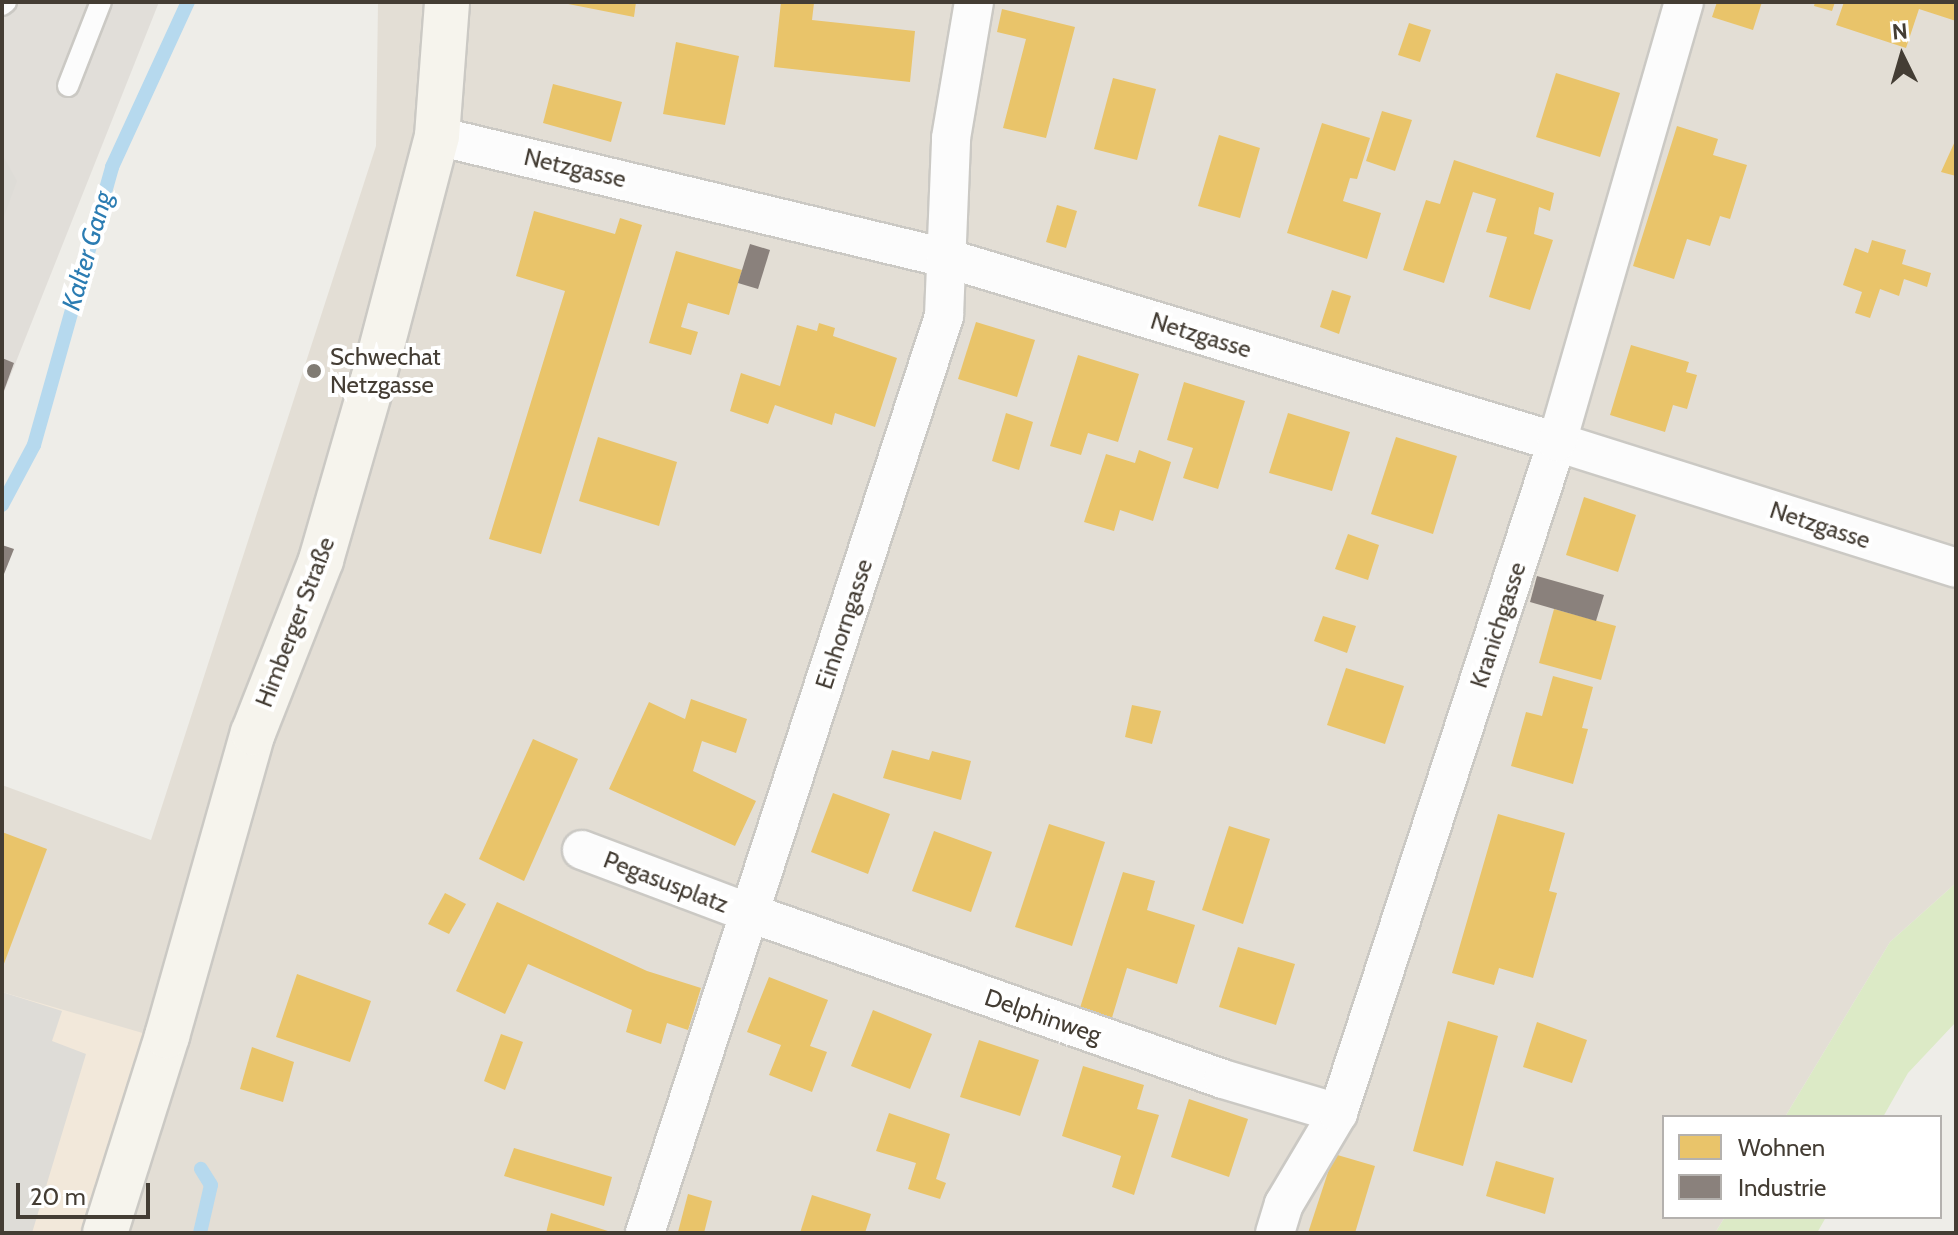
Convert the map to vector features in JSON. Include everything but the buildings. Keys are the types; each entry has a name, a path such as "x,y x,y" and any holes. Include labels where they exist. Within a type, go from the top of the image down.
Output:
{"main road":[{"name":"Himberger Straße","path":"105,1233 167,1036 253,733 321,560 373,380 437,136 447,2"}],"street":[{"name":"Einhorngasse","path":"645,1233 944,316 951,138 974,2"},
{"name":"Kranichgasse","path":"1275,1233 1284,1204 1338,1113 1557,442 1684,2"},
{"name":"Netzgasse","path":"437,136 946,258 1557,442 1956,568"},
{"name":"Pegasusplatz","path":"582,850 750,913"},
{"name":"Delphinweg","path":"750,913 1223,1079 1338,1113"}],"lane":[{"path":"68,86 101,2"}],"shaded area":[{"path":"2,2 159,2 2,397"},
{"path":"378,2 1956,2 1956,883 1890,942 1786,1115 1662,1115 1662,1219 1724,1219 1715,1233 93,1233 62,1011 2,992 2,785 151,840 376,146"},
{"path":"2,154 17,181 2,222"},
{"path":"2,992 153,1036 93,1233 2,1233"},
{"path":"2,992 62,1011 52,1041 86,1054 32,1233 2,1233"}],"green space":[{"path":"1956,883 1956,1022 1908,1073 1884,1115 1786,1115 1890,942"},
{"path":"1724,1219 1825,1219 1817,1233 1715,1233"}],"waterway":[{"name":"Kalter Gang","path":"2,505 34,445 112,167 188,2"},
{"path":"200,1233 211,1185 201,1169"}],"place":[{"name":"Schwechat Netzgasse","path":"314,371"}]}
